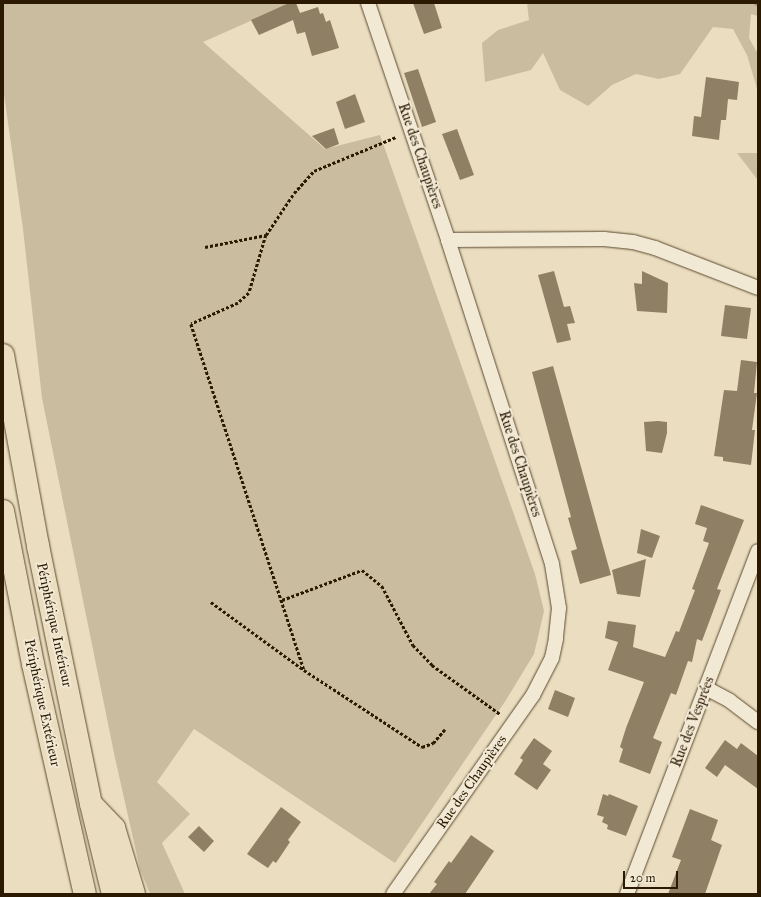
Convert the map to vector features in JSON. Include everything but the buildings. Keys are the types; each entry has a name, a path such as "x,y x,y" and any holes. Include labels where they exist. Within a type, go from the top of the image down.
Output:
{"highway":[{"name":"Périphérique Intérieur","path":"3,355 38,546 91,804 113,894"},
{"name":"Périphérique Extérieur","path":"3,511 33,664 85,894"},
{"path":"91,804 114,828 134,894"}],"street":[{"name":"Rue des Chaupières","path":"368,3 448,240 552,564 557,585 559,608 552,658 533,695 393,894"},
{"path":"448,240 604,239 626,241 655,248 758,288"},
{"name":"Rue des Vesprées","path":"627,894 758,551"},
{"path":"706,688 730,701 758,722"}],"path":[{"path":"304,670 190,324 238,303 249,293 266,235 294,193 314,171 411,131"},
{"path":"205,247 266,235"},
{"path":"282,600 362,570 382,586 413,645 432,664 513,724"},
{"path":"211,602 304,670 422,748 433,743 445,729"}],"shaded area":[{"path":"3,3 291,3 203,42 325,149 380,135 535,574 544,611 534,654 506,700 395,863 194,729 157,782 190,814 162,843 185,894 150,894 140,869 115,758 42,398 23,229 3,87"},
{"path":"527,3 758,3 758,16 751,14 749,38 758,54 758,92 747,55 733,29 713,27 680,74 659,79 636,74 612,85 588,106 560,90 543,53 531,70 485,82 482,43 498,30 529,20"},
{"path":"737,153 758,153 758,179 757,179"}]}
